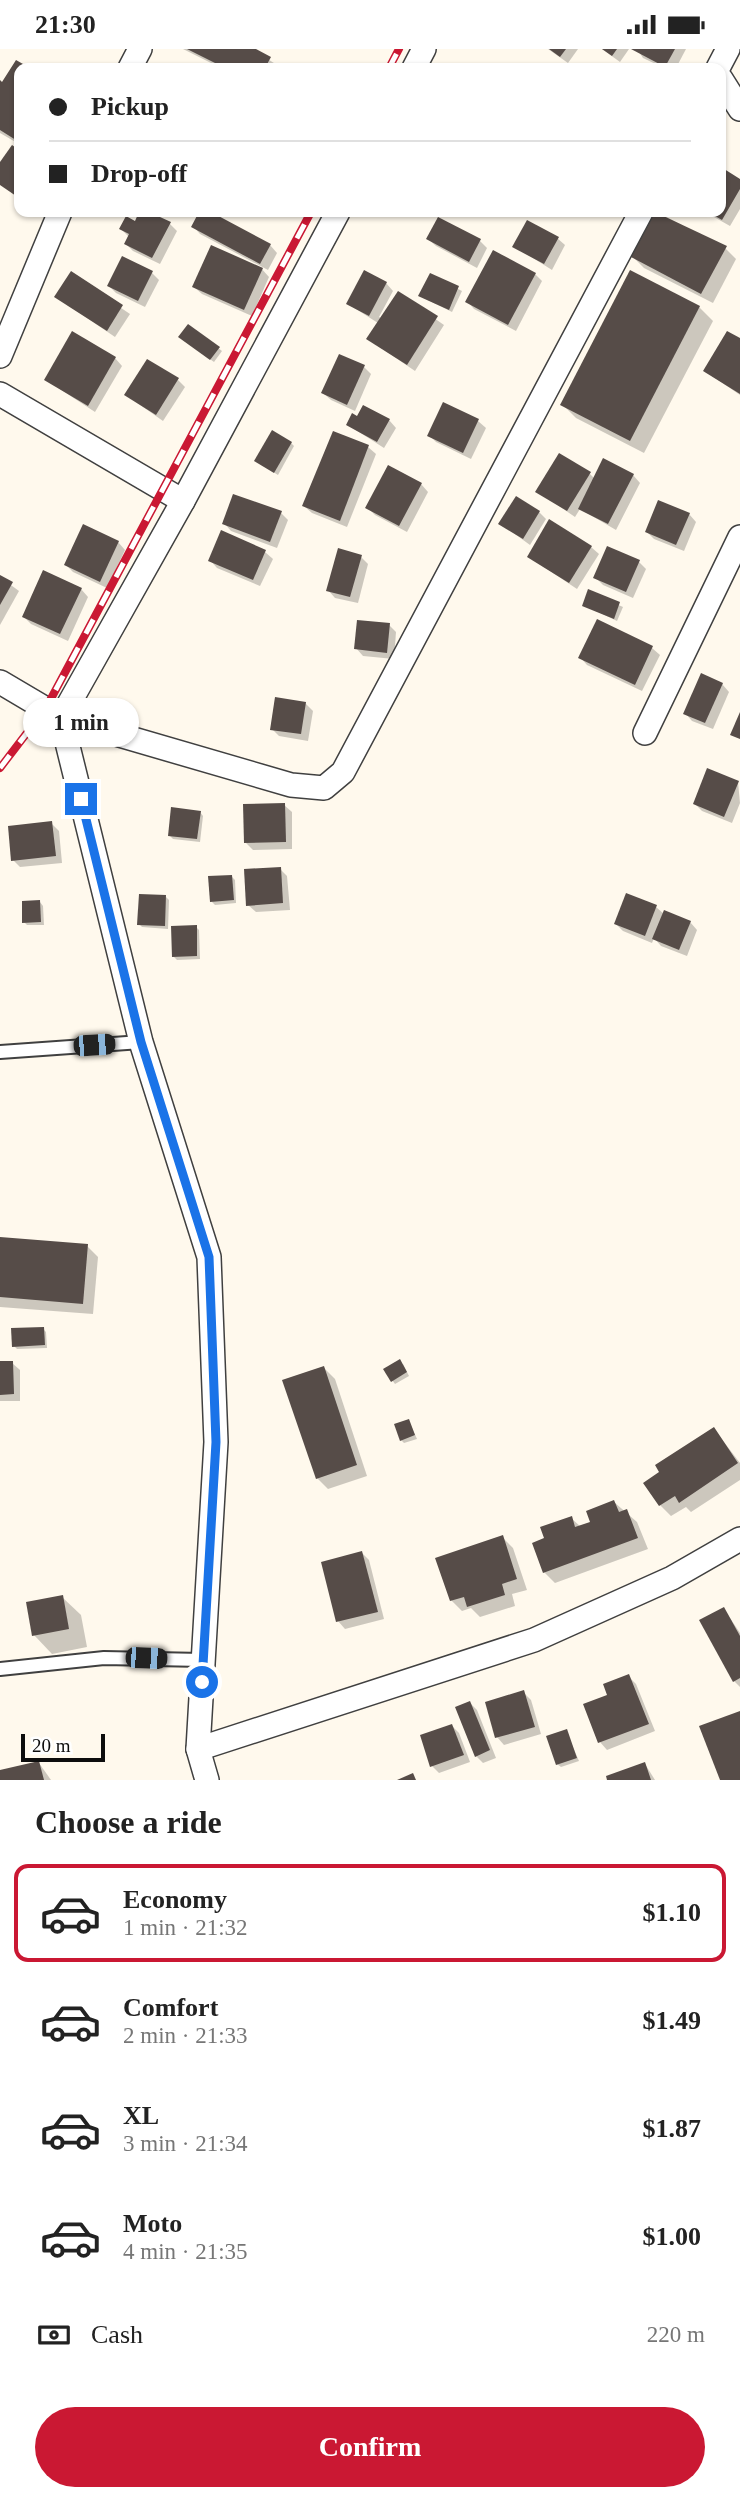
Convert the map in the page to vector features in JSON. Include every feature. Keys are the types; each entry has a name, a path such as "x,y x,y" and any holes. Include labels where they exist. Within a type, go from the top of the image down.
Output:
{"street":[{"path":"726,87 740,109"},
{"path":"0,356 58,217"},
{"path":"207,1780 198,1749 216,1442 209,1257 141,1042 61,718 183,501 335,217"},
{"path":"0,682 61,718 291,785 324,788 343,772 638,217"},
{"path":"0,394 183,501"},
{"path":"645,733 740,537"},
{"path":"198,1749 534,1640 671,1578 740,1539"}],"lane":[{"path":"0,1052 141,1042"},
{"path":"0,1669 104,1658 203,1660"}],"building":[{"path":"187,49 256,49 271,57 268,63 215,63"},
{"path":"549,49 566,49 560,57"},
{"path":"602,49 617,49 612,56"},
{"path":"631,49 675,49 667,63 657,63"},
{"path":"14,63 14,139 0,130 0,80 2,82"},
{"path":"12,145 14,146 14,195 0,185 0,162"},
{"path":"726,170 740,179 740,189 726,213"},
{"path":"125,217 135,221 137,217 160,217 171,222 152,258 124,244 129,234 119,229"},
{"path":"196,217 220,217 271,244 260,264 191,227"},
{"path":"438,217 481,239 469,262 426,239"},
{"path":"652,217 666,217 727,246 701,294 631,257"},
{"path":"527,220 559,237 544,264 512,247"},
{"path":"211,245 263,268 244,310 192,287"},
{"path":"493,250 536,273 508,325 465,302"},
{"path":"122,256 153,271 138,301 107,286"},
{"path":"364,270 387,282 369,316 346,304"},
{"path":"630,270 700,306 630,441 560,405"},
{"path":"71,271 123,305 107,331 54,297"},
{"path":"430,273 459,286 449,310 418,296"},
{"path":"398,291 438,316 407,365 366,339"},
{"path":"188,324 220,347 210,360 178,337"},
{"path":"72,331 116,357 88,406 44,380"},
{"path":"727,331 740,338 740,394 703,371"},
{"path":"339,354 365,365 347,405 321,393"},
{"path":"147,359 179,378 156,415 124,395"},
{"path":"443,402 479,419 463,453 427,436"},
{"path":"363,405 390,419 377,442 346,425 352,413 357,416"},
{"path":"272,430 292,442 274,473 254,461"},
{"path":"333,431 369,445 340,521 302,506"},
{"path":"559,453 591,472 567,511 535,492"},
{"path":"603,458 634,474 608,524 578,509"},
{"path":"388,465 422,483 399,526 365,508"},
{"path":"233,494 282,511 270,542 222,524"},
{"path":"516,496 540,511 523,539 498,524"},
{"path":"658,500 690,513 676,545 645,532"},
{"path":"549,519 592,546 569,583 527,557"},
{"path":"83,524 119,541 100,582 64,565"},
{"path":"221,530 266,550 253,580 208,561"},
{"path":"607,546 640,560 626,592 593,578"},
{"path":"338,548 362,555 350,597 326,591"},
{"path":"43,570 82,588 60,634 22,617"},
{"path":"0,575 13,582 0,605"},
{"path":"588,589 620,602 614,619 582,606"},
{"path":"597,619 653,646 635,685 578,658"},
{"path":"357,620 390,623 387,653 354,649"},
{"path":"701,673 723,683 705,723 683,714"},
{"path":"275,697 306,702 301,734 270,730"},
{"path":"740,712 740,739 730,735"},
{"path":"707,768 739,781 724,817 693,804"},
{"path":"285,803 286,842 244,843 243,804"},
{"path":"171,807 201,811 197,839 168,836"},
{"path":"52,821 56,856 11,861 8,826"},
{"path":"281,867 283,903 246,906 244,869"},
{"path":"232,875 234,900 210,902 208,876"},
{"path":"626,893 657,905 645,936 614,924"},
{"path":"139,894 166,895 165,926 137,925"},
{"path":"40,900 41,922 22,923 22,901"},
{"path":"664,910 691,921 679,950 652,939"},
{"path":"197,925 197,956 172,957 171,926"},
{"path":"0,1237 88,1244 83,1304 0,1297"},
{"path":"44,1327 45,1345 12,1347 11,1328"},
{"path":"400,1359 407,1372 391,1382 383,1369"},
{"path":"0,1361 13,1361 14,1394 0,1395"},
{"path":"324,1366 357,1465 316,1479 282,1380"},
{"path":"409,1419 415,1435 400,1441 394,1424"},
{"path":"714,1427 738,1463 679,1503 675,1496 659,1506 643,1483 659,1472 655,1465"},
{"path":"614,1500 619,1512 627,1509 638,1538 543,1573 532,1543 544,1538 540,1527 572,1516 575,1527 590,1522 586,1511"},
{"path":"503,1535 517,1579 502,1584 505,1595 467,1607 464,1597 450,1601 435,1558"},
{"path":"362,1551 378,1612 336,1622 321,1562"},
{"path":"63,1595 69,1629 32,1636 26,1602"},
{"path":"724,1607 740,1636 740,1678 733,1682 699,1620"},
{"path":"629,1674 649,1724 598,1743 583,1704 607,1695 603,1684"},
{"path":"524,1690 535,1727 495,1738 485,1702"},
{"path":"470,1701 490,1750 475,1757 455,1707"},
{"path":"740,1711 740,1780 720,1780 699,1726"},
{"path":"452,1724 464,1755 430,1767 420,1735"},
{"path":"567,1729 577,1758 556,1765 546,1736"},
{"path":"39,1761 44,1780 0,1780 0,1770"},
{"path":"645,1762 651,1780 607,1780 606,1776"},
{"path":"413,1773 416,1780 397,1780"}],"railway":[{"path":"392,63 399,49"},
{"path":"0,768 46,708 308,217"}],"route":[{"path":"81,799 141,1042 209,1257 216,1442 202,1682"}]}
